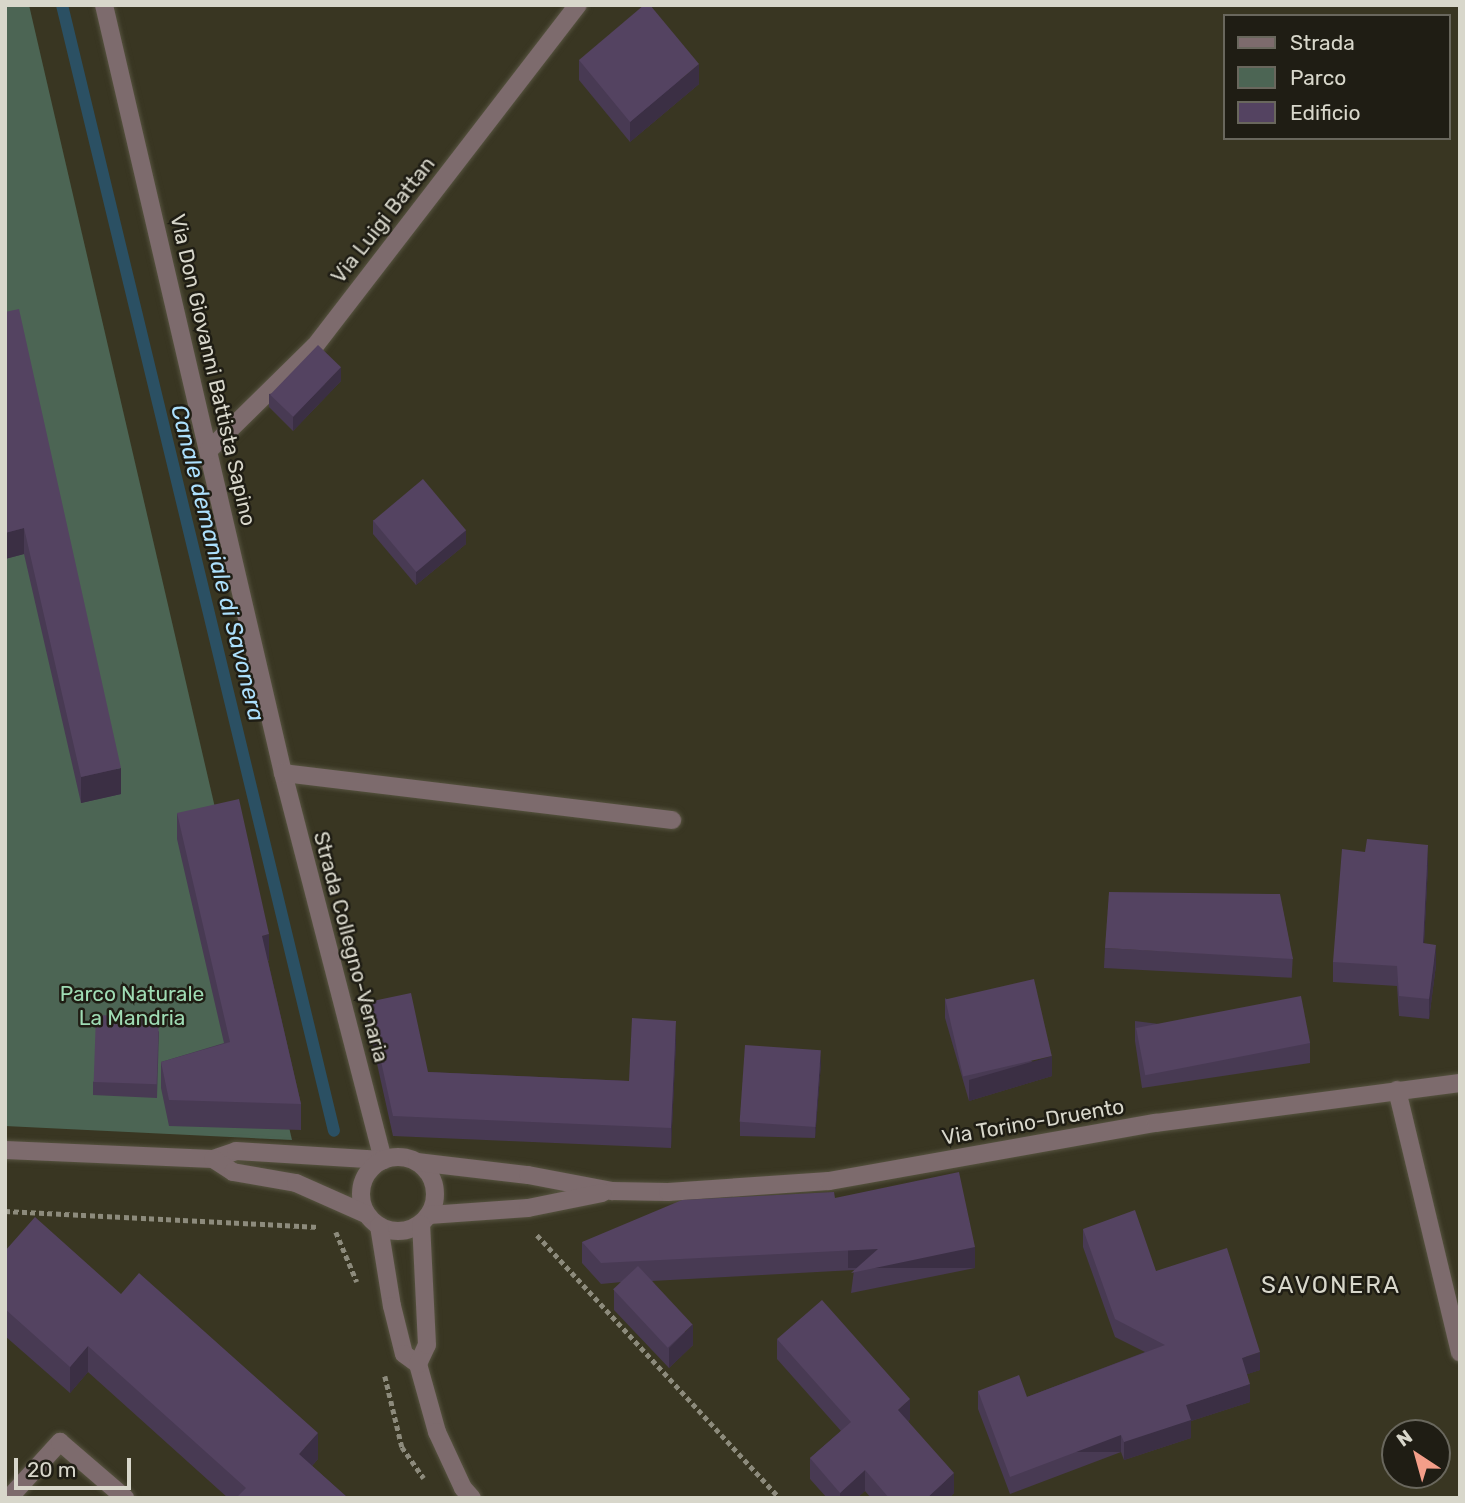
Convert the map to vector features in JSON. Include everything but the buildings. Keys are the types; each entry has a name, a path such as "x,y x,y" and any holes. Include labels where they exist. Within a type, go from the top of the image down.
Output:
{"street":[{"name":"Via Don Giovanni Battista Sapino","path":"104,5 276,745"},
{"name":"Via Luigi Battan","path":"209,450 315,346 578,5"},
{"name":"Strada Collegno-Venaria","path":"276,745 383,1160"},
{"path":"283,773 672,820"},
{"name":"Via Torino-Druento","path":"417,1162 528,1175 612,1191 668,1192 829,1181 1156,1124 1460,1083"},
{"path":"1397,1090 1460,1353"},
{"path":"5,1150 212,1159 236,1151 383,1160 407,1157 417,1162 427,1170 436,1192 425,1219 427,1345 418,1364"},
{"path":"212,1159 233,1172 296,1183 398,1231 425,1219"},
{"path":"383,1160 372,1166 360,1188 372,1220 404,1354 418,1364 437,1432 463,1488 472,1498"},
{"name":"Via Torino-Druento","path":"425,1219 528,1208 612,1191"},
{"path":"9,1498 60,1442 125,1498"}],"path":[{"path":"528,1208 528,1224 780,1498"},
{"path":"5,1211 320,1227"},
{"path":"334,1228 359,1287"},
{"path":"382,1365 402,1447 430,1488"}],"green space":[{"name":"Parco Naturale La Mandria","path":"5,5 29,5 292,1140 5,1126"}],"waterway":[{"name":"Canale demaniale di Savonera","path":"62,5 334,1131"}],"district":[{"name":"SAVONERA","path":"1331,1286"}]}
